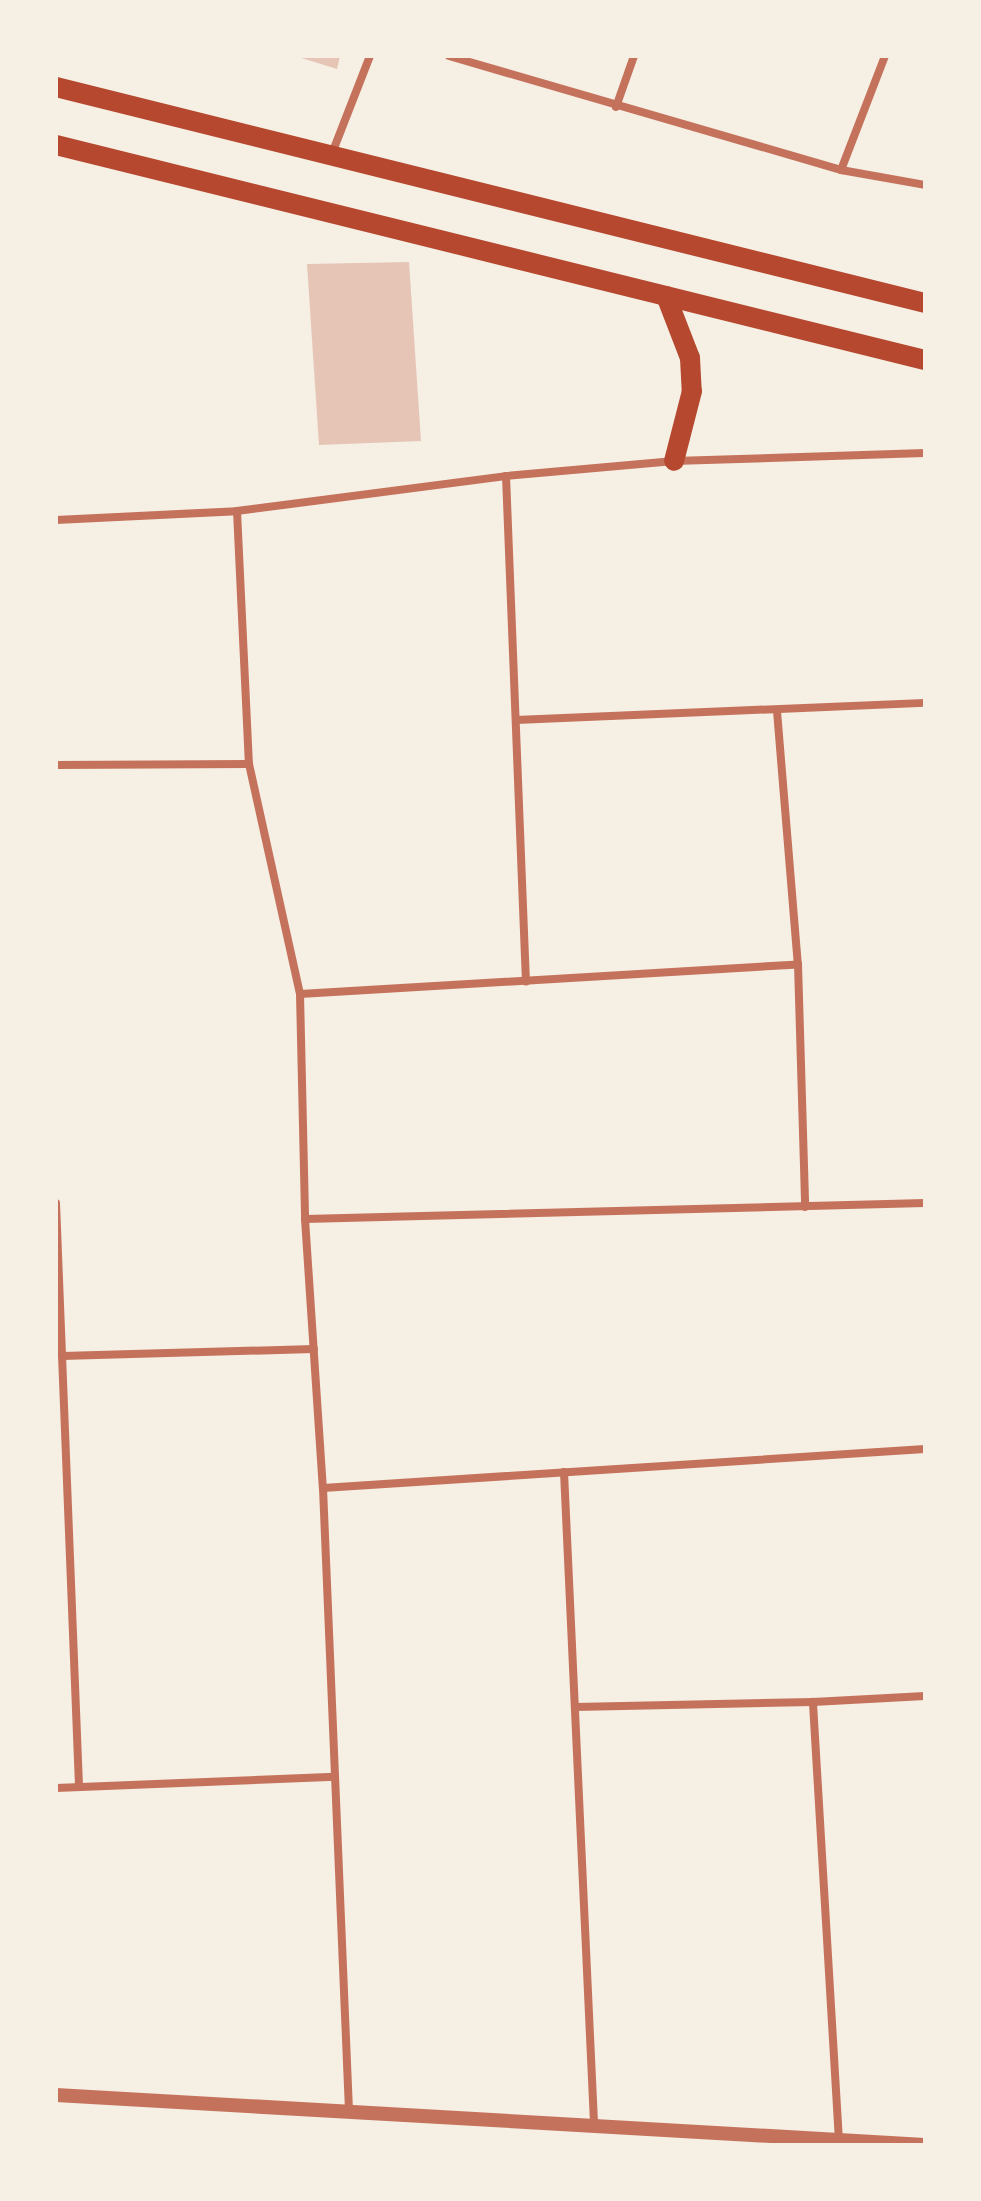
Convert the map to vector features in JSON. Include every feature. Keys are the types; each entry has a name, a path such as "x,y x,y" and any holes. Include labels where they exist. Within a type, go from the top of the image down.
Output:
{"main road":[{"path":"56,87 330,159 925,303"},
{"path":"56,145 925,360"},
{"path":"666,296 690,358 692,391 674,461"}],"street":[{"path":"330,159 370,56"},
{"path":"449,56 841,170 925,185"},
{"path":"616,107 634,56"},
{"path":"841,170 885,56"},
{"path":"56,520 237,511 506,476 674,461 925,453"},
{"path":"506,476 526,982"},
{"path":"237,511 249,764 300,994 305,1219 323,1488 349,2110"},
{"path":"516,720 925,703"},
{"path":"777,711 798,964 805,1207"},
{"path":"56,765 249,764"},
{"path":"300,994 798,964"},
{"path":"56,1203 79,1787"},
{"path":"305,1219 925,1203"},
{"path":"62,1356 314,1349"},
{"path":"323,1488 925,1449"},
{"path":"564,1472 594,2122"},
{"path":"56,1501 68,1500"},
{"path":"575,1707 813,1702 925,1696"},
{"path":"813,1702 839,2142"},
{"path":"56,1788 335,1777"},
{"path":"56,2095 594,2122 839,2142 925,2145"}],"building":[{"path":"295,56 340,56 337,69"},
{"path":"409,262 421,441 319,445 307,264"}]}
